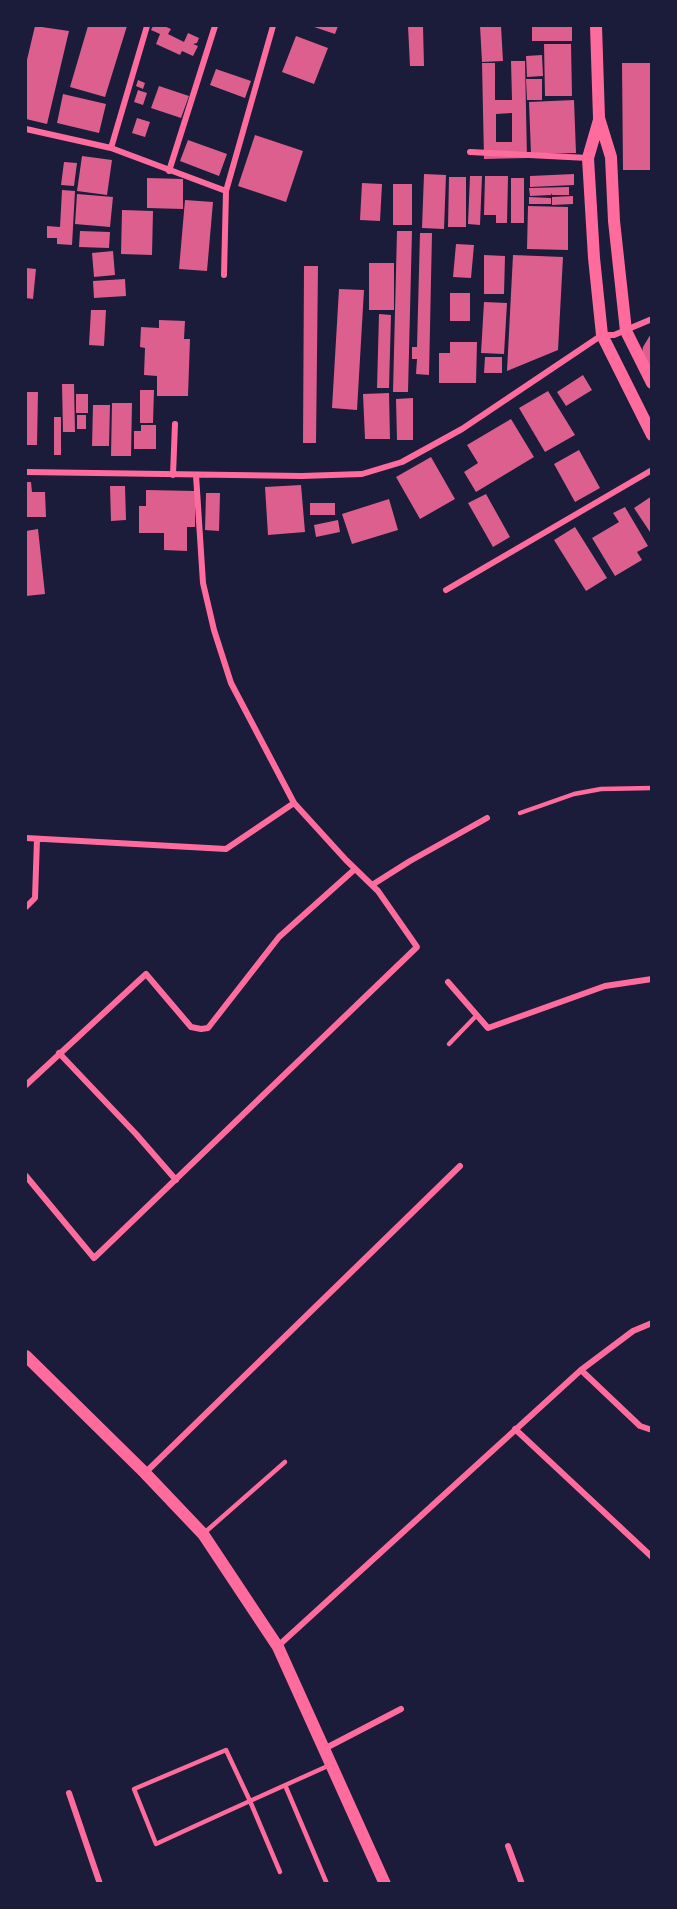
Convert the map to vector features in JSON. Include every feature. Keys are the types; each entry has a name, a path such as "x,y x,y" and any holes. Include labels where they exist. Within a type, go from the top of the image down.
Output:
{"main road":[{"path":"596,26 599,118 611,157 614,221 626,331 651,383"},
{"path":"599,118 588,158 594,258 602,335 651,435"},
{"path":"26,1356 145,1473 203,1534 278,1647 385,1884"}],"street":[{"path":"111,148 147,26"},
{"path":"169,171 215,26"},
{"path":"224,275 226,190 273,26"},
{"path":"26,129 111,148 226,190"},
{"path":"471,152 588,158"},
{"path":"26,472 302,476 362,474 402,462 462,429 602,335 614,335 651,319"},
{"path":"173,475 175,424"},
{"path":"446,591 651,470"},
{"path":"26,1176 94,1258 417,947 372,885 294,802 231,683 214,630 203,583 196,475"},
{"path":"26,838 226,849 294,802"},
{"path":"372,885 487,818"},
{"path":"26,907 35,898 37,839"},
{"path":"26,1085 146,974 191,1027 208,1028 279,937 356,869"},
{"path":"448,982 488,1028 605,986 651,979"},
{"path":"59,1053 176,1180"},
{"path":"145,1473 459,1166"},
{"path":"278,1647 581,1370 633,1331 651,1323"},
{"path":"581,1370 640,1426 651,1430"},
{"path":"516,1429 651,1557"},
{"path":"323,1749 401,1710"},
{"path":"69,1793 100,1884"},
{"path":"508,1846 522,1884"}],"lane":[{"path":"520,813 574,794 601,789 651,788"},
{"path":"449,1044 477,1015"},
{"path":"203,1534 285,1462"},
{"path":"280,1872 250,1801 226,1750 134,1789 156,1844 250,1801 285,1785 330,1764"},
{"path":"285,1785 327,1884"}],"building":[{"path":"35,26 69,31 47,124 26,119 26,64"},
{"path":"88,26 127,26 105,97 70,87"},
{"path":"153,26 164,26 171,29 168,34 184,42 188,33 199,38 197,43 193,44 198,46 193,56 182,51 180,55 156,44 160,34 151,30"},
{"path":"311,26 338,26 335,34"},
{"path":"408,26 423,26 424,66 410,66"},
{"path":"480,26 501,26 503,61 482,62"},
{"path":"532,26 572,26 572,41 532,41"},
{"path":"296,36 328,48 314,84 282,72"},
{"path":"544,44 571,44 572,96 545,96"},
{"path":"542,55 543,76 527,77 526,56"},
{"path":"511,61 525,61 527,158 484,159 482,63 495,63 495,100 512,100","holes":["512,113 512,142 496,142 496,114"]},
{"path":"622,63 652,63 652,170 623,170"},
{"path":"216,69 251,81 245,98 210,85"},
{"path":"526,79 542,79 542,100 527,100"},
{"path":"138,80 145,83 143,89 136,86"},
{"path":"159,86 189,96 181,118 151,108"},
{"path":"138,90 147,93 143,105 134,102"},
{"path":"63,94 106,104 99,133 57,123"},
{"path":"574,100 576,153 531,154 529,102"},
{"path":"137,118 150,122 145,137 132,133"},
{"path":"255,135 303,151 286,202 238,186"},
{"path":"188,140 227,154 219,176 180,161"},
{"path":"82,156 112,160 107,195 77,191"},
{"path":"64,162 77,163 74,186 61,185"},
{"path":"424,174 446,175 444,229 422,228"},
{"path":"574,174 574,185 530,187 530,176"},
{"path":"470,176 482,176 480,225 468,224"},
{"path":"485,176 508,176 507,223 496,223 496,215 484,215"},
{"path":"449,177 466,177 466,227 448,227"},
{"path":"147,178 183,179 183,209 147,208"},
{"path":"511,178 524,178 524,223 511,223"},
{"path":"362,183 382,184 380,221 360,220"},
{"path":"393,184 412,184 412,225 393,225"},
{"path":"569,187 569,195 552,195 551,193 551,195 530,196 529,188"},
{"path":"62,190 75,191 72,245 57,244 57,238 47,238 47,226 60,227"},
{"path":"77,194 113,197 110,227 75,224"},
{"path":"573,196 573,204 552,205 552,197"},
{"path":"529,197 551,198 551,204 529,204"},
{"path":"185,200 213,202 207,271 179,269"},
{"path":"528,206 568,207 568,250 527,249"},
{"path":"122,210 153,211 152,255 121,254"},
{"path":"80,231 110,232 109,248 79,247"},
{"path":"397,231 412,231 408,392 393,392"},
{"path":"420,233 432,233 429,375 416,374 417,359 412,359 412,347 417,347"},
{"path":"456,244 474,245 471,278 453,277"},
{"path":"113,251 115,275 94,277 92,253"},
{"path":"484,255 505,256 504,294 484,294"},
{"path":"513,255 563,257 558,350 507,371"},
{"path":"369,263 394,263 394,310 369,310"},
{"path":"304,266 318,266 316,443 303,443"},
{"path":"26,268 36,269 33,299 26,298"},
{"path":"125,279 126,296 94,298 93,281"},
{"path":"339,289 364,290 357,410 332,408"},
{"path":"450,293 470,293 470,321 450,321"},
{"path":"484,302 507,303 504,354 481,353"},
{"path":"91,310 106,310 104,346 89,345"},
{"path":"379,314 391,315 389,388 377,388"},
{"path":"159,320 185,321 184,339 190,339 188,396 157,396 157,376 144,375 145,348 140,347 141,327 159,328"},
{"path":"652,332 652,374 642,353"},
{"path":"450,342 477,342 476,383 439,383 439,353 450,353"},
{"path":"485,357 502,357 502,373 484,373"},
{"path":"583,375 592,390 566,406 557,392"},
{"path":"62,384 74,384 75,432 63,432"},
{"path":"140,390 154,390 153,423 140,423"},
{"path":"548,391 575,435 545,452 519,408"},
{"path":"26,392 38,392 37,445 26,445"},
{"path":"389,393 390,439 365,439 363,394"},
{"path":"76,394 88,394 88,413 76,413"},
{"path":"413,398 413,440 397,440 396,399"},
{"path":"112,403 132,403 131,456 111,456"},
{"path":"93,405 110,405 109,446 92,446"},
{"path":"77,415 86,415 86,429 77,429"},
{"path":"54,417 61,417 61,455 54,455"},
{"path":"511,419 534,457 476,492 464,472 478,463 467,445"},
{"path":"141,425 156,425 156,449 134,449 134,431 141,431"},
{"path":"579,450 600,488 575,502 554,464"},
{"path":"431,457 455,499 420,519 396,477"},
{"path":"26,482 31,482 32,492 45,492 46,517 26,517"},
{"path":"301,485 305,532 268,535 265,487"},
{"path":"110,486 125,486 126,520 111,521"},
{"path":"146,490 195,491 195,527 187,527 187,551 164,550 164,533 139,533 139,506 146,506"},
{"path":"206,493 220,493 219,531 205,530"},
{"path":"486,494 510,537 493,547 468,503"},
{"path":"652,496 652,535 634,508"},
{"path":"389,499 398,530 352,544 342,514"},
{"path":"310,503 335,503 335,515 310,515"},
{"path":"625,507 648,546 637,552 642,560 615,576 592,538 619,522 613,513"},
{"path":"338,520 340,532 316,537 314,525"},
{"path":"575,527 607,578 586,591 554,540"},
{"path":"38,529 45,594 26,596 26,531"}]}
